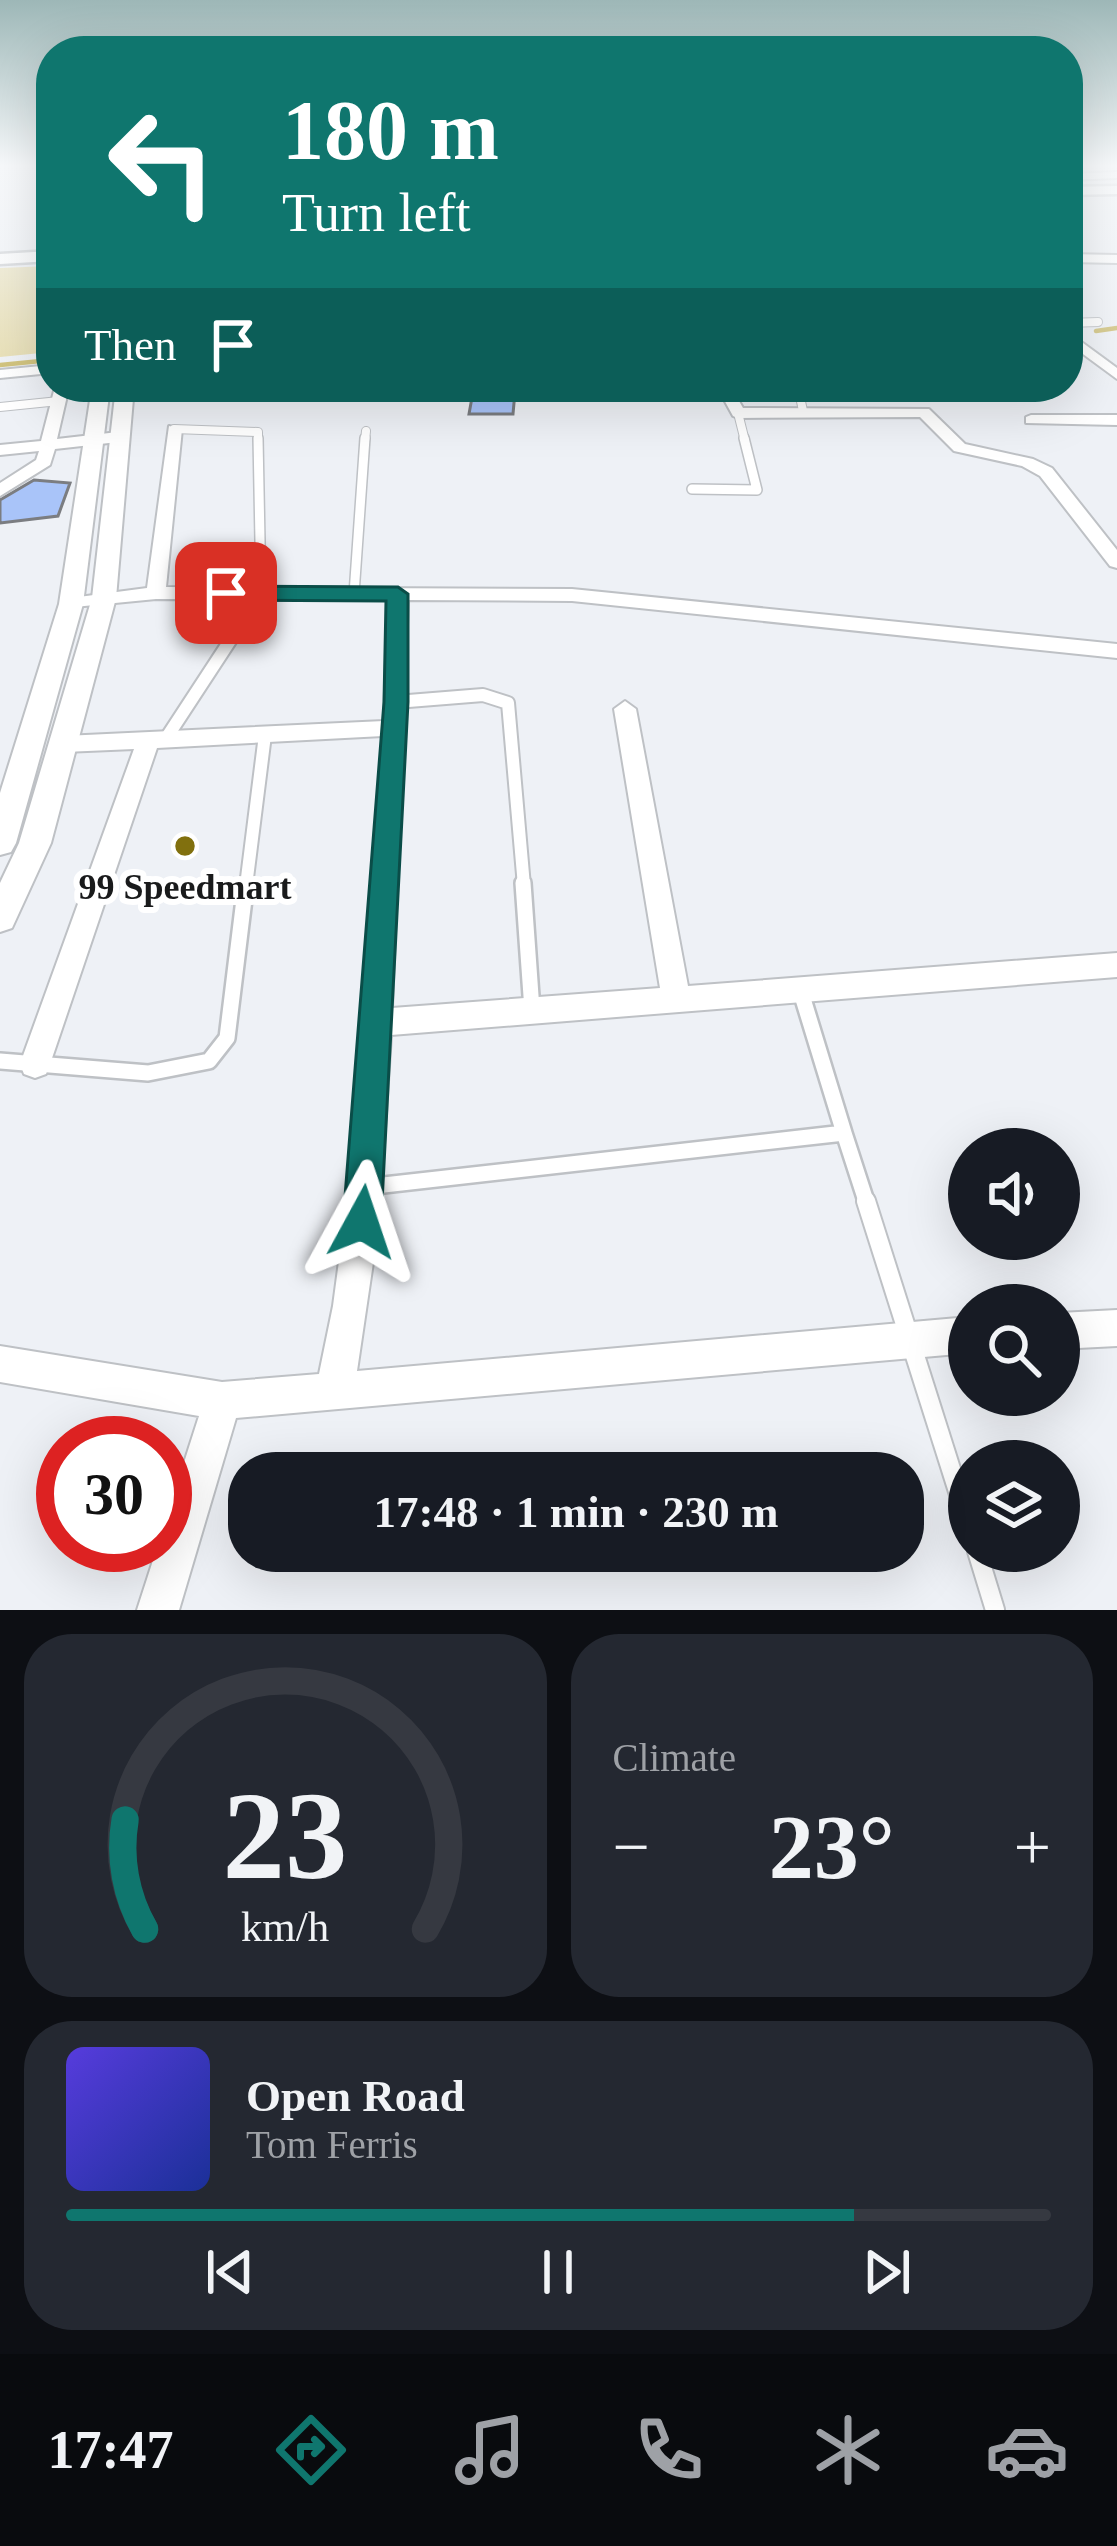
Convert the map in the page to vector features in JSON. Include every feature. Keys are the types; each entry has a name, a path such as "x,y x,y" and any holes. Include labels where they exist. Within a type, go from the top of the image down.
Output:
{"main road":[{"path":"0,259 36,257"}],"street":[{"path":"1083,258 1117,259"},
{"path":"1083,347 1117,376"},
{"path":"1097,358 1117,356"},
{"path":"0,374 36,370"},
{"path":"0,491 44,462 58,402"},
{"path":"0,843 71,604 99,402"},
{"path":"0,918 28,861 104,598 122,402"},
{"path":"732,402 738,413 916,409 960,448 1039,467 1117,562"},
{"path":"1031,420 1110,420 1117,435"},
{"path":"156,593 174,429"},
{"path":"0,450 118,436"},
{"path":"71,604 156,593 630,599 1117,651"},
{"path":"334,1389 355,1292 365,1187 395,715 398,594"},
{"path":"625,709 676,997"},
{"path":"64,744 265,735 395,715"},
{"path":"35,1064 156,740"},
{"path":"377,1024 1117,965"},
{"path":"1080,1330 1117,1328"},
{"path":"0,1364 222,1401 948,1336"},
{"path":"158,1610 222,1401"}],"lane":[{"path":"1083,322 1098,322"},
{"path":"0,407 36,399"},
{"path":"801,402 803,411"},
{"path":"692,489 757,490 738,413"},
{"path":"156,740 261,593 260,436 244,428 174,429"},
{"path":"354,593 366,431"},
{"path":"395,715 483,695 508,703 532,1010"},
{"path":"0,1061 165,1070 196,1068 218,1055 227,1038 265,735"},
{"path":"800,988 948,1460"},
{"path":"365,1187 844,1133"},
{"path":"983,1572 995,1610"}],"shaded area":[{"path":"36,267 36,353 0,357 0,268"}],"building":[{"path":"471,402 514,402 513,414 469,414"},
{"path":"34,480 70,483 58,516 0,523 0,500"}],"waterway":[{"path":"1096,331 1117,328"},
{"path":"0,365 36,361"}],"place":[{"name":"99 Speedmart","path":"185,846"}],"route":[{"path":"226,593 398,594 396,702 362,1222"}]}
